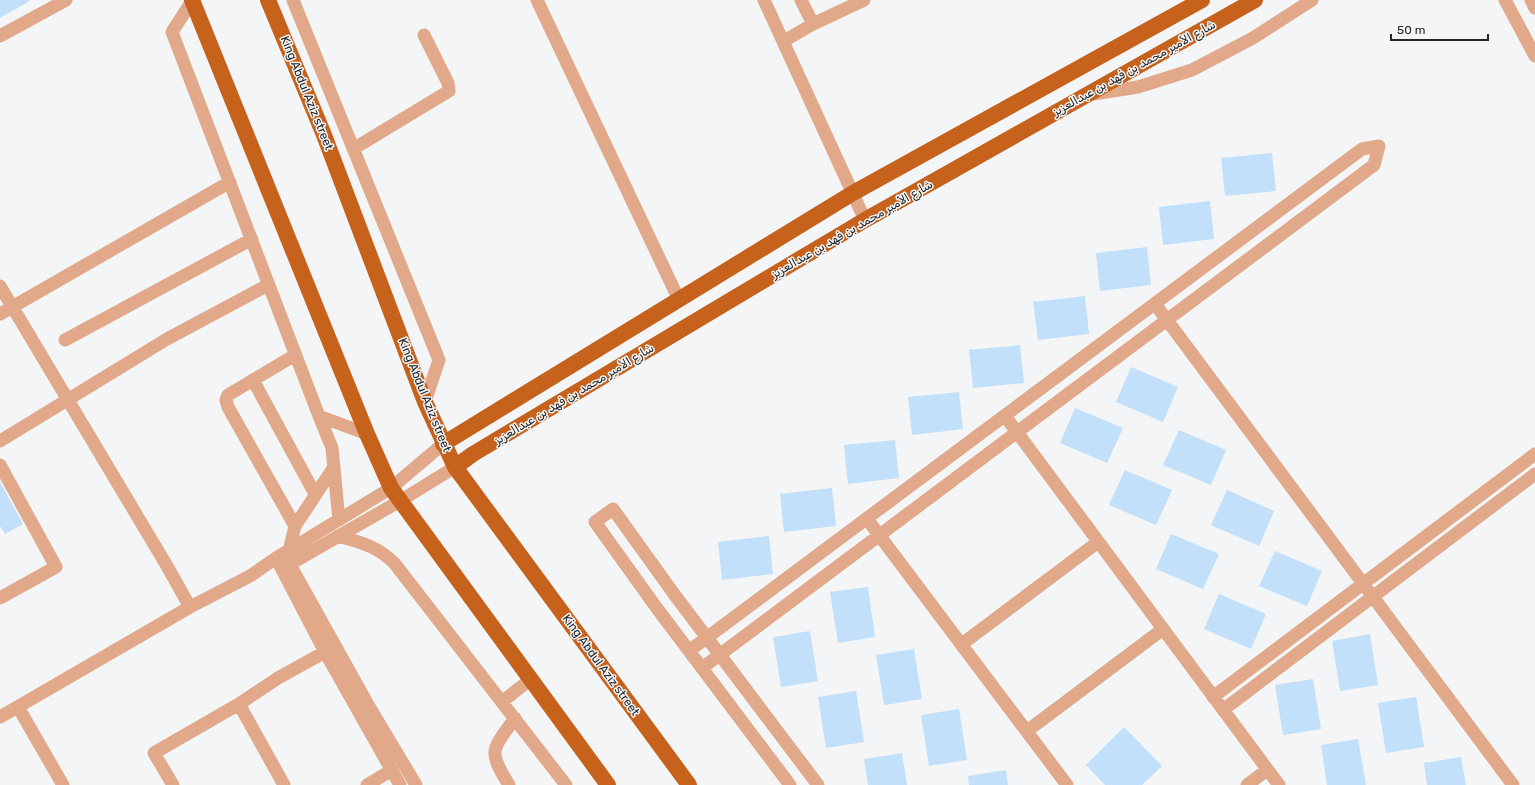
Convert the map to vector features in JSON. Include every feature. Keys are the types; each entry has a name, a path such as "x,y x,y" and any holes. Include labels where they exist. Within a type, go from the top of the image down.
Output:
{"main road":[{"name":"King Abdul Aziz street","path":"268,0 324,135 425,402 443,444 455,467 689,785"},
{"path":"443,444 852,193 1202,0"},
{"name":"شارع الأمير محمد بن فهد بن عبدالعزيز","path":"455,467 473,454 865,220 1255,0"},
{"path":"192,1 367,434 396,495 608,785"}],"street":[{"path":"0,36 66,0"},
{"path":"293,0 439,360 425,402"},
{"path":"537,0 679,300"},
{"path":"764,0 865,220"},
{"path":"800,0 813,24"},
{"path":"784,41 813,24 864,0"},
{"path":"1087,94 1138,87 1192,70 1253,38 1312,0"},
{"path":"1505,0 1535,56"},
{"path":"1531,0 1535,8"},
{"path":"192,1 172,32 252,239 318,416 329,440 334,467 339,520"},
{"path":"353,149 449,91 448,83 424,36"},
{"path":"689,651 708,639 1362,149 1379,146 1374,165 702,668"},
{"path":"0,314 11,306 230,182"},
{"path":"65,340 252,239"},
{"path":"0,441 167,339 268,285"},
{"path":"0,286 190,607"},
{"path":"1155,304 1513,785"},
{"path":"295,355 228,395 226,400 228,407 295,526"},
{"path":"253,380 315,494"},
{"path":"318,416 367,434"},
{"path":"1005,416 1279,785"},
{"path":"0,717 190,607 284,559 338,536 396,495 443,444"},
{"path":"1213,697 1535,454"},
{"path":"0,465 56,566 0,598"},
{"path":"334,467 295,526 284,559 325,652 400,785"},
{"path":"284,559 339,520 455,467"},
{"path":"1223,710 1535,474"},
{"path":"790,785 689,651 595,522 613,509 708,639 818,785"},
{"path":"868,519 1067,785"},
{"path":"338,536 374,547 385,554 395,564 503,701 566,785"},
{"path":"962,644 1098,542"},
{"path":"284,559 416,785"},
{"path":"1027,731 1163,629"},
{"path":"173,785 154,753 239,704 278,678 325,652"},
{"path":"503,701 531,679"},
{"path":"239,704 284,785"},
{"path":"18,707 63,785"},
{"path":"509,785 496,764 494,754 496,746 515,718"},
{"path":"368,785 392,770"},
{"path":"1247,785 1267,770"}],"building":[{"path":"0,0 31,0 0,18"},
{"path":"1272,153 1276,191 1225,196 1221,158"},
{"path":"1210,201 1214,239 1163,245 1159,207"},
{"path":"1147,247 1151,285 1100,291 1096,253"},
{"path":"1085,296 1089,334 1038,340 1033,302"},
{"path":"1020,345 1024,383 973,388 969,350"},
{"path":"1131,367 1178,387 1163,422 1116,402"},
{"path":"959,392 963,429 912,435 908,397"},
{"path":"1075,408 1123,428 1107,463 1060,443"},
{"path":"1179,430 1226,450 1211,485 1163,465"},
{"path":"895,440 899,478 848,484 844,445"},
{"path":"1125,470 1172,490 1156,525 1109,505"},
{"path":"0,482 23,524 5,534 0,526"},
{"path":"832,488 836,526 784,532 780,494"},
{"path":"1227,490 1274,511 1259,546 1211,525"},
{"path":"1171,534 1219,554 1203,589 1156,569"},
{"path":"769,536 773,574 722,580 718,542"},
{"path":"1275,551 1322,571 1307,606 1259,586"},
{"path":"868,587 875,637 838,643 830,592"},
{"path":"1219,594 1266,614 1251,649 1204,629"},
{"path":"810,631 818,681 781,687 773,637"},
{"path":"1370,634 1378,685 1340,691 1332,641"},
{"path":"914,649 922,699 884,705 876,655"},
{"path":"1313,679 1321,729 1283,735 1275,685"},
{"path":"856,691 864,742 826,748 818,697"},
{"path":"1416,697 1424,747 1386,753 1378,703"},
{"path":"959,709 967,760 929,766 921,715"},
{"path":"1124,727 1162,766 1142,785 1105,785 1086,765"},
{"path":"1358,739 1366,785 1327,785 1321,745"},
{"path":"902,753 907,785 868,785 864,759"},
{"path":"1461,757 1466,785 1427,785 1424,763"},
{"path":"1006,770 1008,785 969,785 968,776"}]}
